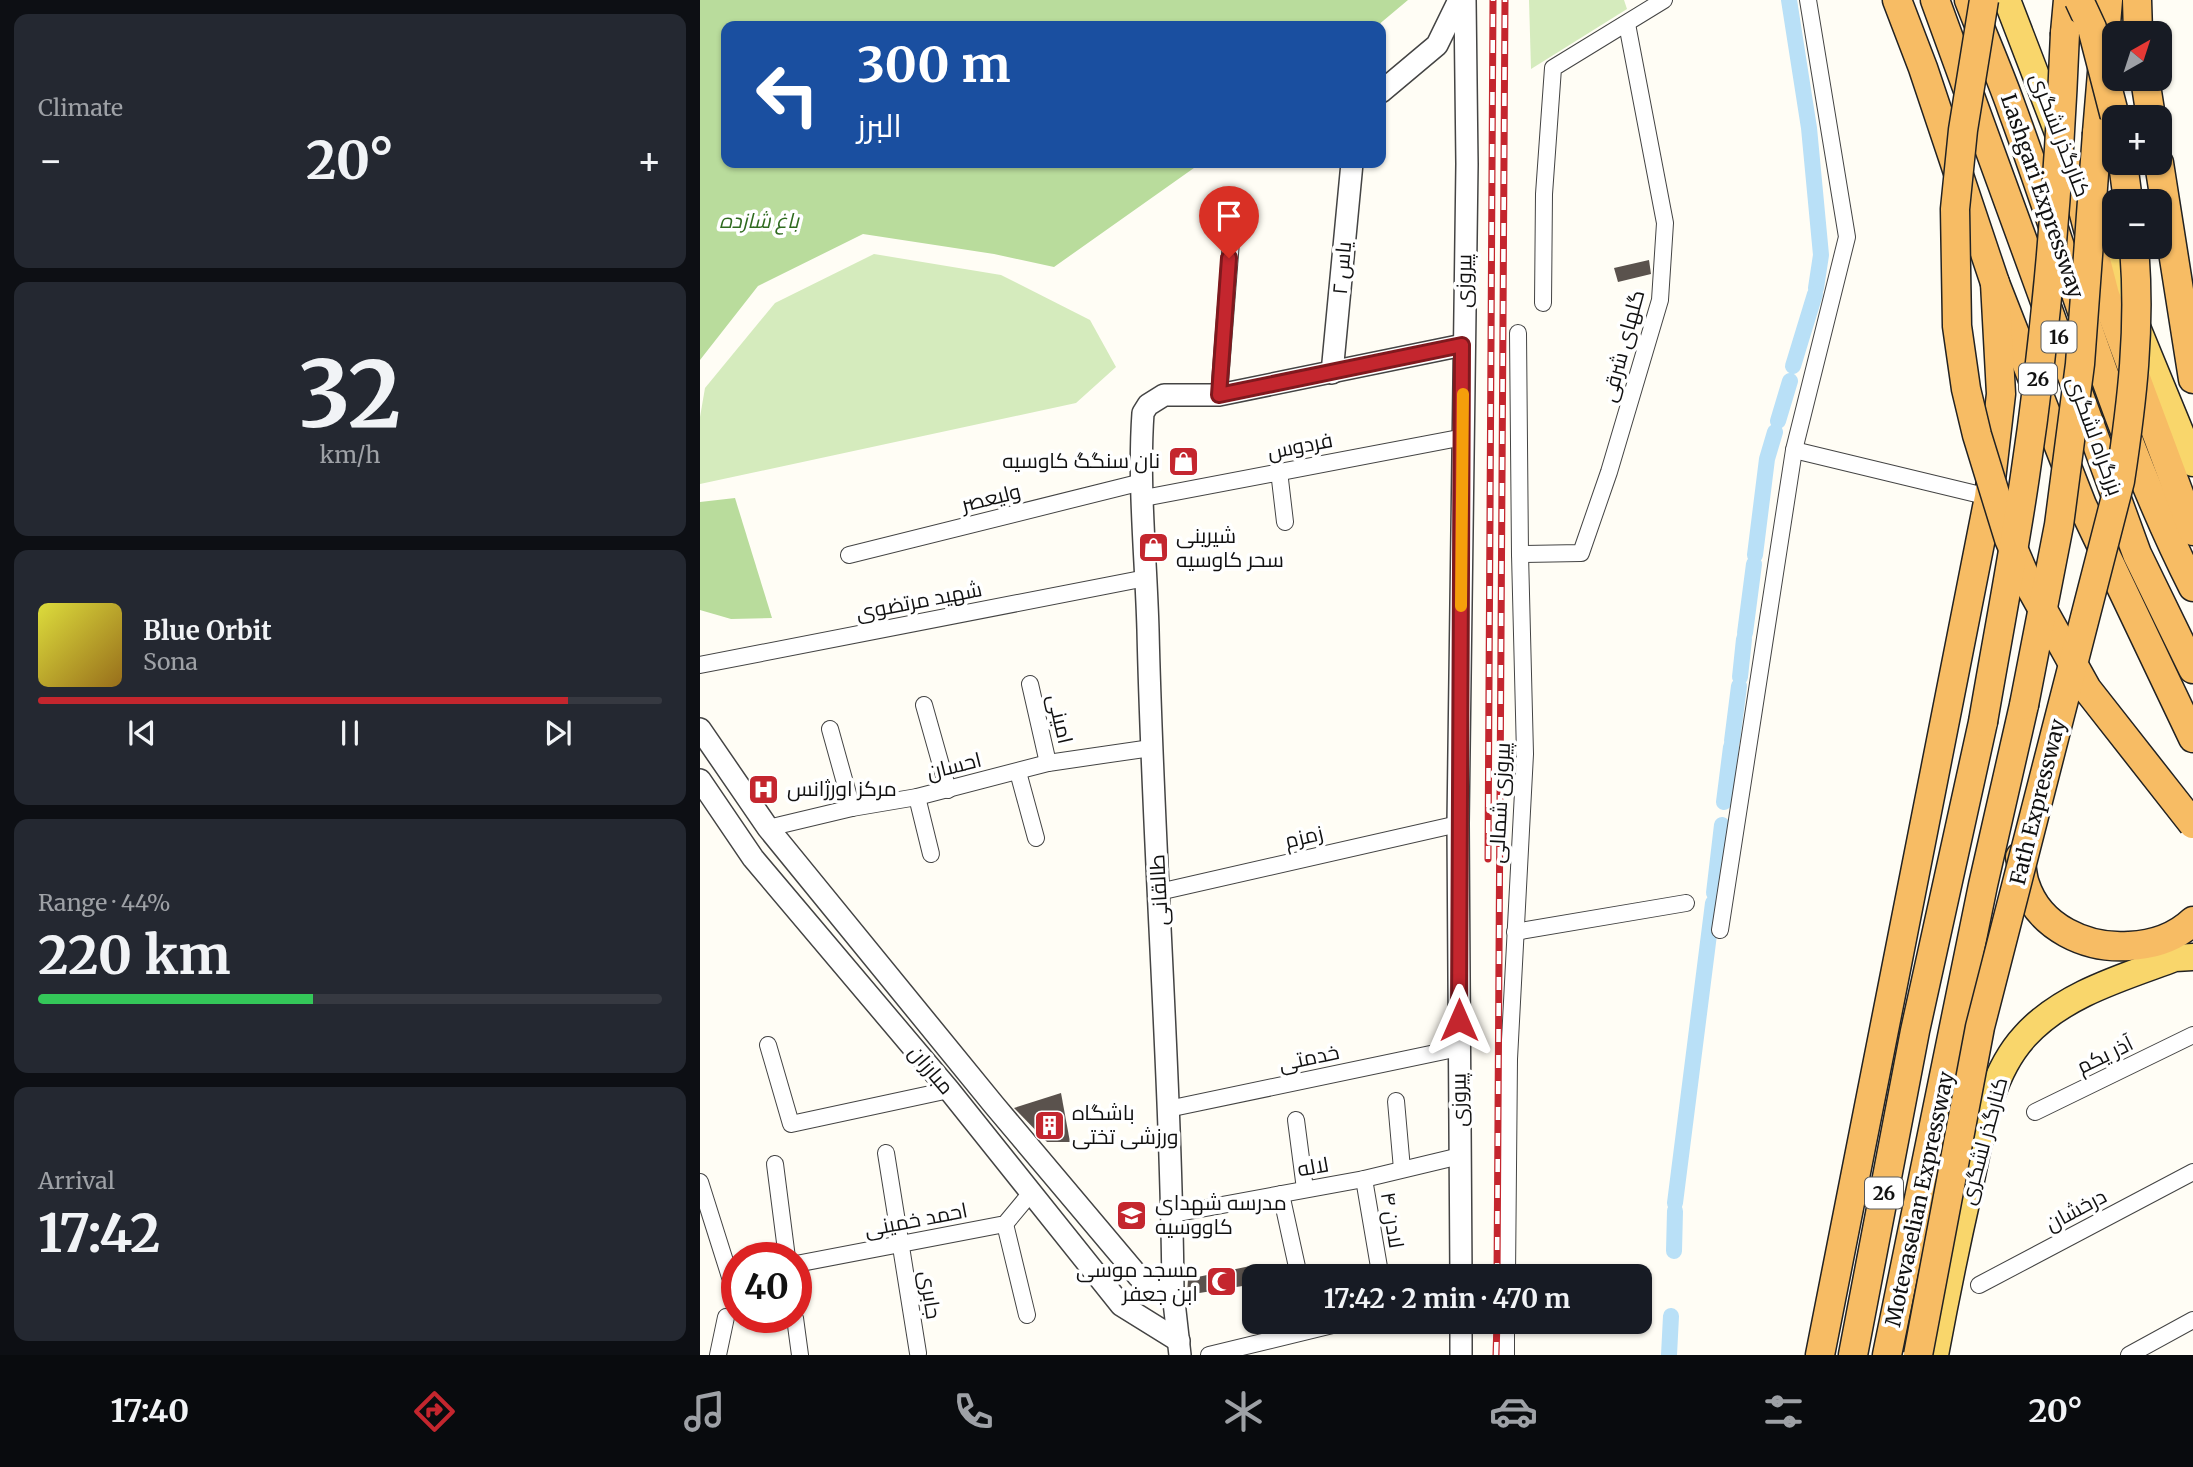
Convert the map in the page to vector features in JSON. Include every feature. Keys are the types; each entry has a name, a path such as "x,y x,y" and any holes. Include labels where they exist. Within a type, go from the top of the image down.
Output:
{"highway":[{"path":"1897,0 1923,68 1994,283 2082,505 2191,736"},
{"name":"بزرگراه لشگری","path":"1936,0 2137,554 2193,669"},
{"name":"Lashgari Expressway","path":"1969,0 2012,108 2104,374 2171,544 2193,587"},
{"path":"1984,0 1963,130 1955,209 1957,326 1966,389 1977,435 2009,539 2028,583 2087,689 2193,824"},
{"name":"26","path":"1853,1355 1915,1031 1983,722 2025,477 2043,340 2061,127 2068,0"},
{"path":"2079,0 2092,28 2103,105"},
{"name":"26","path":"2106,105 2108,0"},
{"path":"2137,0 2138,21"},
{"name":"26","path":"1887,1355 1983,885 2024,705 2059,525 2081,364 2102,163"},
{"path":"2073,171 2105,295 2193,531"},
{"path":"2160,175 2193,379"},
{"name":"Fath Expressway","path":"1918,1355 1980,1027 2120,481 2134,392 2137,286 2135,259"},
{"path":"1820,1355 1989,497 2001,394 1994,283"},
{"path":"2024,705 2015,832 2025,885 2036,905 2051,922 2073,937 2101,947 2151,945 2185,928 2193,921"}],"main road":[{"name":"کنارگذر لشگری","path":"2007,0 2073,171 2193,463"},
{"name":"کنارگذر لشگری","path":"1935,1355 1979,1145 1993,1091 2010,1057 2026,1035 2073,999 2175,958 2193,957"}],"street":[{"path":"1386,88 1437,46 1459,0"},
{"name":"پیروزی","path":"1461,1264 1458,824 1464,437 1462,345 1467,163 1465,0"},
{"path":"1543,303 1544,194 1552,73 1556,65 1664,0"},
{"path":"1720,930 1794,450 1847,237 1808,0"},
{"name":"گلهای شرقی","path":"1520,554 1577,555 1581,550 1609,472 1660,300 1665,223 1627,24"},
{"name":"یاس ۲","path":"1332,373 1352,168"},
{"path":"1234,203 1219,395 1462,345"},
{"name":"پیروزی شمالی","path":"1507,1264 1509,1059 1525,754 1518,333"},
{"name":"طالقانی","path":"1179,1348 1173,1293 1173,1214 1150,748 1142,425 1143,413 1148,405 1164,395 1219,395"},
{"name":"فردوس","path":"1143,490 1279,471 1464,437"},
{"path":"1794,450 1989,497"},
{"path":"1279,471 1285,523"},
{"name":"ولیعصر","path":"849,555 1143,490"},
{"name":"شهید مرتضوی","path":"700,665 1146,579"},
{"name":"امینی","path":"1030,684 1048,763"},
{"path":"924,705 948,790"},
{"name":"مبارزان","path":"700,729 768,828 994,1105 1139,1277 1173,1293"},
{"path":"830,729 852,808"},
{"name":"احسان","path":"768,828 852,808 948,790 1048,763 1150,748"},
{"path":"1018,772 1036,838"},
{"name":"مبارزان","path":"703,793 949,1090 1121,1305 1179,1348"},
{"path":"917,797 931,854"},
{"name":"زمزم","path":"1159,892 1458,824"},
{"path":"743,844 768,828"},
{"path":"1515,932 1686,903"},
{"name":"آذر یکم","path":"2035,1112 2193,1035"},
{"path":"768,1045 791,1124 949,1090"},
{"name":"خدمتی","path":"1168,1109 1459,1048"},
{"path":"1396,1101 1402,1169"},
{"path":"1296,1120 1305,1189"},
{"name":"جابری","path":"886,1153 918,1353"},
{"name":"لاله","path":"1173,1214 1364,1179 1460,1156"},
{"path":"775,1164 785,1242"},
{"name":"درخشان","path":"1979,1286 2193,1172"},
{"name":"لادن ۴","path":"1364,1179 1378,1264"},
{"path":"700,1182 721,1248"},
{"path":"1027,1315 1005,1224 1030,1194"},
{"path":"1281,1194 1296,1264"},
{"name":"احمد خمینی","path":"812,1262 1005,1224"},
{"path":"1121,1305 1139,1277"},
{"path":"2129,1355 2193,1320"},
{"path":"718,1355 723,1333"},
{"path":"797,1333 800,1355"},
{"path":"1209,1355 1295,1334"},
{"path":"1461,1334 1461,1355"},
{"path":"1506,1334 1506,1355"}],"green space":[{"name":"باغ شازده","path":"700,0 1408,0 1383,21 721,21 721,168 1194,168 1054,267 994,254 863,234 758,286 700,360"},
{"path":"1529,0 1624,0 1627,9 1531,69"},
{"path":"874,254 1001,275 1090,320 1116,367 1076,403 700,484 700,417 705,388 775,303"},
{"path":"735,498 772,618 731,619 700,610 700,502"}],"building":[{"path":"1649,260 1651,274 1618,282 1614,268"},
{"name":"باشگاه ورزشی تختی","path":"1061,1093 1070,1142 1047,1142 1014,1108"},
{"name":"مسجد موسی ابن جعفر","path":"1242,1268 1242,1286 1187,1295 1188,1279"}],"waterway":[{"path":"1789,0 1809,128 1821,255 1816,288"},
{"path":"1793,366 1815,294"},
{"path":"1778,421 1790,381"},
{"path":"1755,555 1767,459 1775,432"},
{"path":"1745,633 1754,564"},
{"path":"1740,677 1744,639"},
{"path":"1732,741 1739,686"},
{"path":"1724,802 1731,747"},
{"path":"1714,893 1722,825"},
{"path":"1675,1203 1713,903"},
{"path":"1674,1251 1675,1211"},
{"path":"1669,1355 1671,1316"}],"railway":[{"path":"1488,859 1493,0"},
{"path":"1497,1264 1505,0"},
{"path":"1496,1355 1497,1334"}],"slow traffic":[{"path":"1461,606 1463,394"}],"place":[{"name":"نان سنگگ کاوسیه","path":"1183,461"},
{"name":"شیرینی سحر کاوسیه","path":"1153,548"},
{"name":"مرکز اورژانس","path":"764,789"},
{"name":"باشگاه ورزشی تختی","path":"1049,1125"},
{"name":"مدرسه شهدای کاووسیه","path":"1132,1215"},
{"name":"مسجد موسی ابن جعفر","path":"1221,1282"}],"route":[{"path":"1229,258 1219,395 1462,345 1464,437 1458,824 1459,1020"}]}
